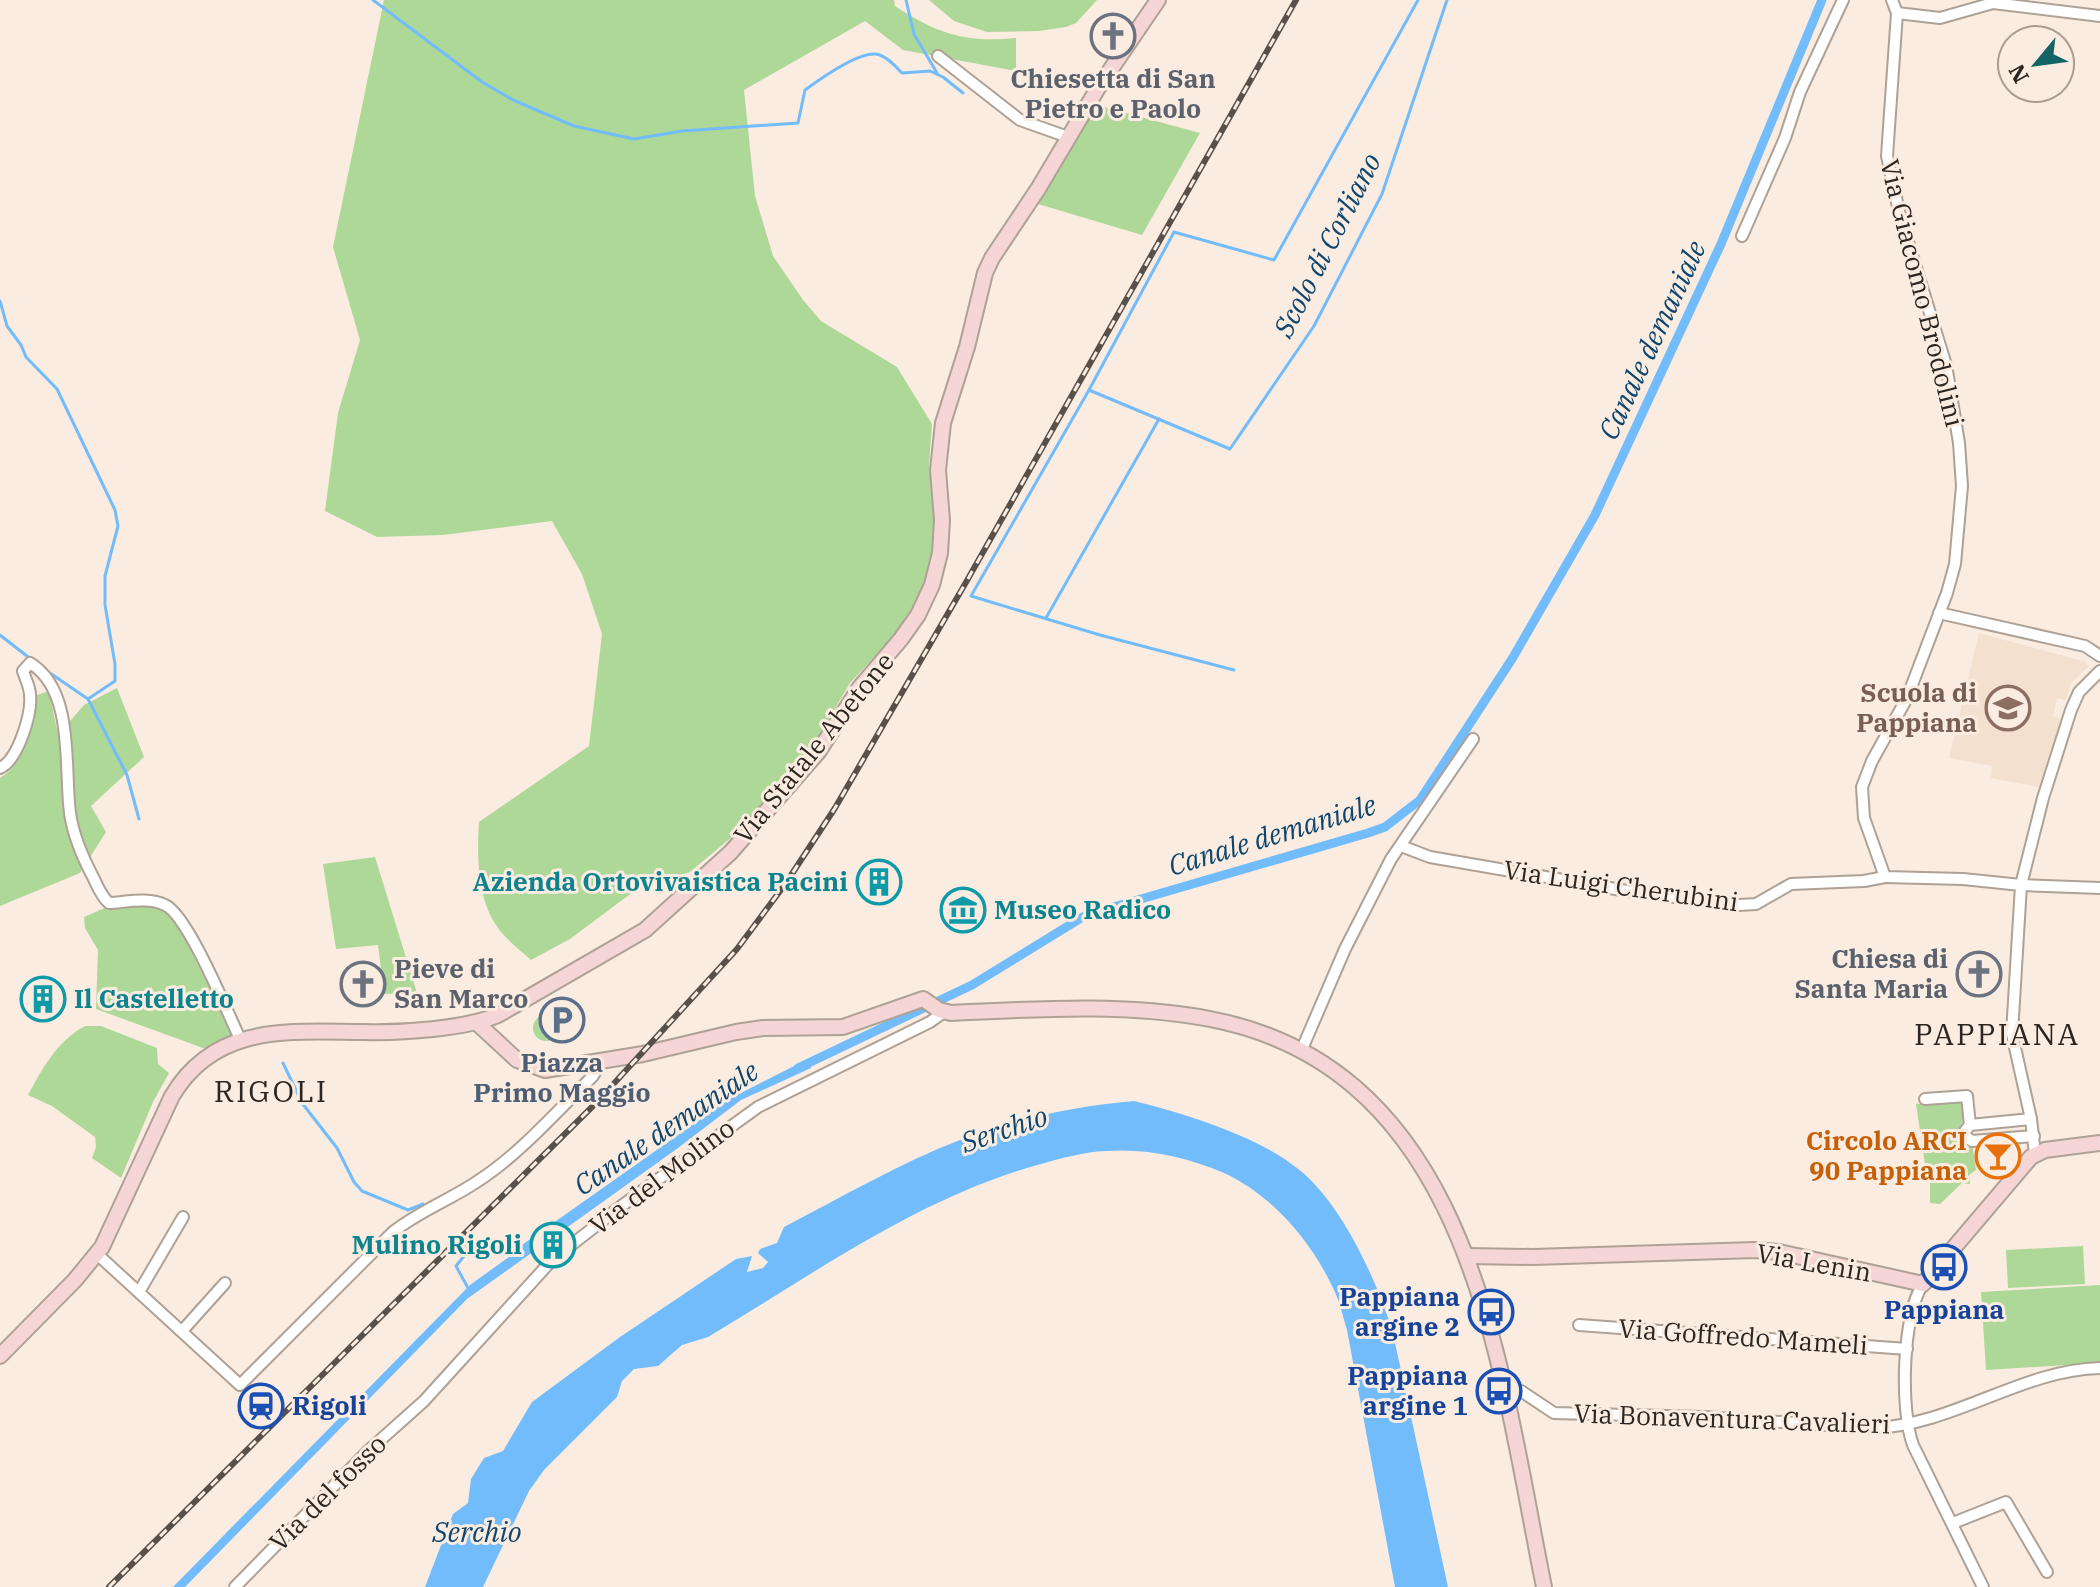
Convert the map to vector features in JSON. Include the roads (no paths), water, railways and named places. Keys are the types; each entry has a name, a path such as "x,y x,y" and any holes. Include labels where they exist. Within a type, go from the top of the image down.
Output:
{"street":[{"name":"Via Statale Abetone","path":"0,1356 97,1254 114,1226 179,1084 210,1056 241,1041 279,1031 381,1032 477,1023 523,1002 634,937 731,852 819,751 860,687 911,625 937,572 942,530 938,470 943,423 967,347 985,273 1098,88 1158,0"},
{"path":"1742,236 1785,138 1800,92 1843,0"},
{"name":"Via Giacomo Brodolini","path":"1885,877 1864,818 1862,787 1872,761 1907,698 1955,564 1962,472 1946,365 1900,216 1888,166 1886,147 1897,13 1892,0"},
{"path":"1897,13 1940,18 1980,3 2008,3 2100,16"},
{"path":"938,56 1020,120 1068,137"},
{"path":"1939,613 2085,646 2100,656"},
{"path":"0,768 8,765 13,757 28,718 30,694 23,671 30,663 44,672 51,682 59,705 70,814 86,863 103,897 109,903 161,902 172,908 203,960 241,1041"},
{"path":"2035,1154 2031,1119 2012,1034 2021,885 2043,798 2071,710 2079,692 2100,671"},
{"path":"1302,1049 1345,949 1391,859 1473,739"},
{"name":"Via Luigi Cherubini","path":"1401,846 1430,857 1627,891 1745,906 1756,904 1791,884 1864,881 1885,877"},
{"path":"1885,877 2100,888"},
{"path":"477,1023 508,1053 531,1067 545,1070 750,1030 843,1027 914,1001 937,1007 1167,1013 1212,1019 1302,1049 1363,1094 1399,1134 1437,1193 1467,1256 1506,1388 1544,1587"},
{"name":"Via del Molino","path":"424,1401 552,1260 620,1207 758,1107 930,1022 937,1007"},
{"path":"97,1254 240,1385 393,1232 411,1218 477,1182 503,1162 593,1076 602,1061"},
{"path":"1925,1099 1967,1096 1970,1125"},
{"path":"2031,1119 1970,1125 1965,1131 1966,1137 1972,1141 2034,1136"},
{"path":"1983,1587 1913,1445 1906,1424 1907,1349 1914,1302 1923,1284 2035,1154 2100,1143"},
{"path":"139,1292 183,1217"},
{"name":"Via Lenin","path":"1467,1256 1755,1250 1779,1252 1923,1284"},
{"path":"182,1331 225,1283"},
{"name":"Via Goffredo Mameli","path":"1579,1325 1907,1349"},
{"name":"Via Bonaventura Cavalieri","path":"1506,1388 1521,1391 1554,1413 1704,1417 1874,1428 1946,1414 2041,1378 2072,1370 2100,1368"},
{"name":"Via del fosso","path":"235,1587 368,1451 424,1401"},
{"path":"1953,1523 2006,1502 2047,1572"}],"water":[{"path":"808,1059 811,1068 741,1100 467,1299 185,1587 173,1587 470,1285 729,1099"},
{"name":"Serchio","path":"1134,1101 1219,1127 1281,1156 1313,1183 1342,1220 1366,1264 1392,1329 1448,1587 1395,1587 1347,1330 1334,1290 1302,1238 1274,1207 1242,1182 1224,1173 1166,1155 1121,1150 1057,1160 996,1178 953,1196 869,1239 708,1337 682,1345 658,1366 634,1369 622,1381 617,1397 544,1470 529,1491 483,1587 425,1587 453,1514 468,1503 471,1479 484,1458 503,1451 532,1402 620,1337 736,1259 752,1256 747,1272 763,1268 768,1262 758,1253 760,1249 777,1243 784,1227 915,1159 960,1140 1024,1120 1089,1106"}],"waterway":[{"path":"373,0 482,82 513,100 574,126 634,139 682,131 798,123 805,90 839,68 867,55 883,56 902,73 930,71 963,93"},
{"path":"906,0 914,34 937,73"},
{"path":"1234,670 1100,635 971,596 1089,390 1174,232 1274,260 1418,0"},
{"name":"Scolo di Corliano","path":"1089,390 1230,449 1314,326 1382,194 1447,0"},
{"name":"Canale demaniale","path":"798,1068 972,985 1086,915 1368,833 1385,827 1420,800 1512,659 1595,515 1721,244 1822,0"},
{"path":"0,301 7,326 26,357 57,389 115,510 118,526 105,576 105,605 115,681 88,699"},
{"name":"Scolo di Corliano","path":"1046,618 1159,419"},
{"path":"0,635 32,660"},
{"path":"44,669 88,699 127,775 139,819"},
{"path":"283,1063 302,1103 337,1148 362,1191 408,1210 423,1204"},
{"path":"465,1242 469,1250 456,1266 468,1288"}],"railway":[{"path":"109,1587 597,1102 737,949 786,883 835,808 1296,0"}],"place":[{"name":"Chiesetta di San Pietro e Paolo","path":"1113,36"},
{"name":"Scuola di Pappiana","path":"2008,708"},
{"name":"Azienda Ortovivaistica Pacini","path":"879,882"},
{"name":"Museo Radico","path":"963,910"},
{"name":"Chiesa di Santa Maria","path":"1979,974"},
{"name":"Pieve di San Marco","path":"363,984"},
{"name":"Il Castelletto","path":"43,999"},
{"name":"Piazza Primo Maggio","path":"562,1020"},
{"name":"Circolo ARCI 90 Pappiana","path":"1998,1156"},
{"name":"Mulino Rigoli","path":"553,1245"},
{"name":"Pappiana","path":"1944,1267"},
{"name":"Pappiana argine 2","path":"1491,1312"},
{"name":"Pappiana argine 1","path":"1499,1391"},
{"name":"Rigoli","path":"261,1406"}],"district":[{"name":"PAPPIANA","path":"1997,1035"},
{"name":"RIGOLI","path":"271,1092"}]}
